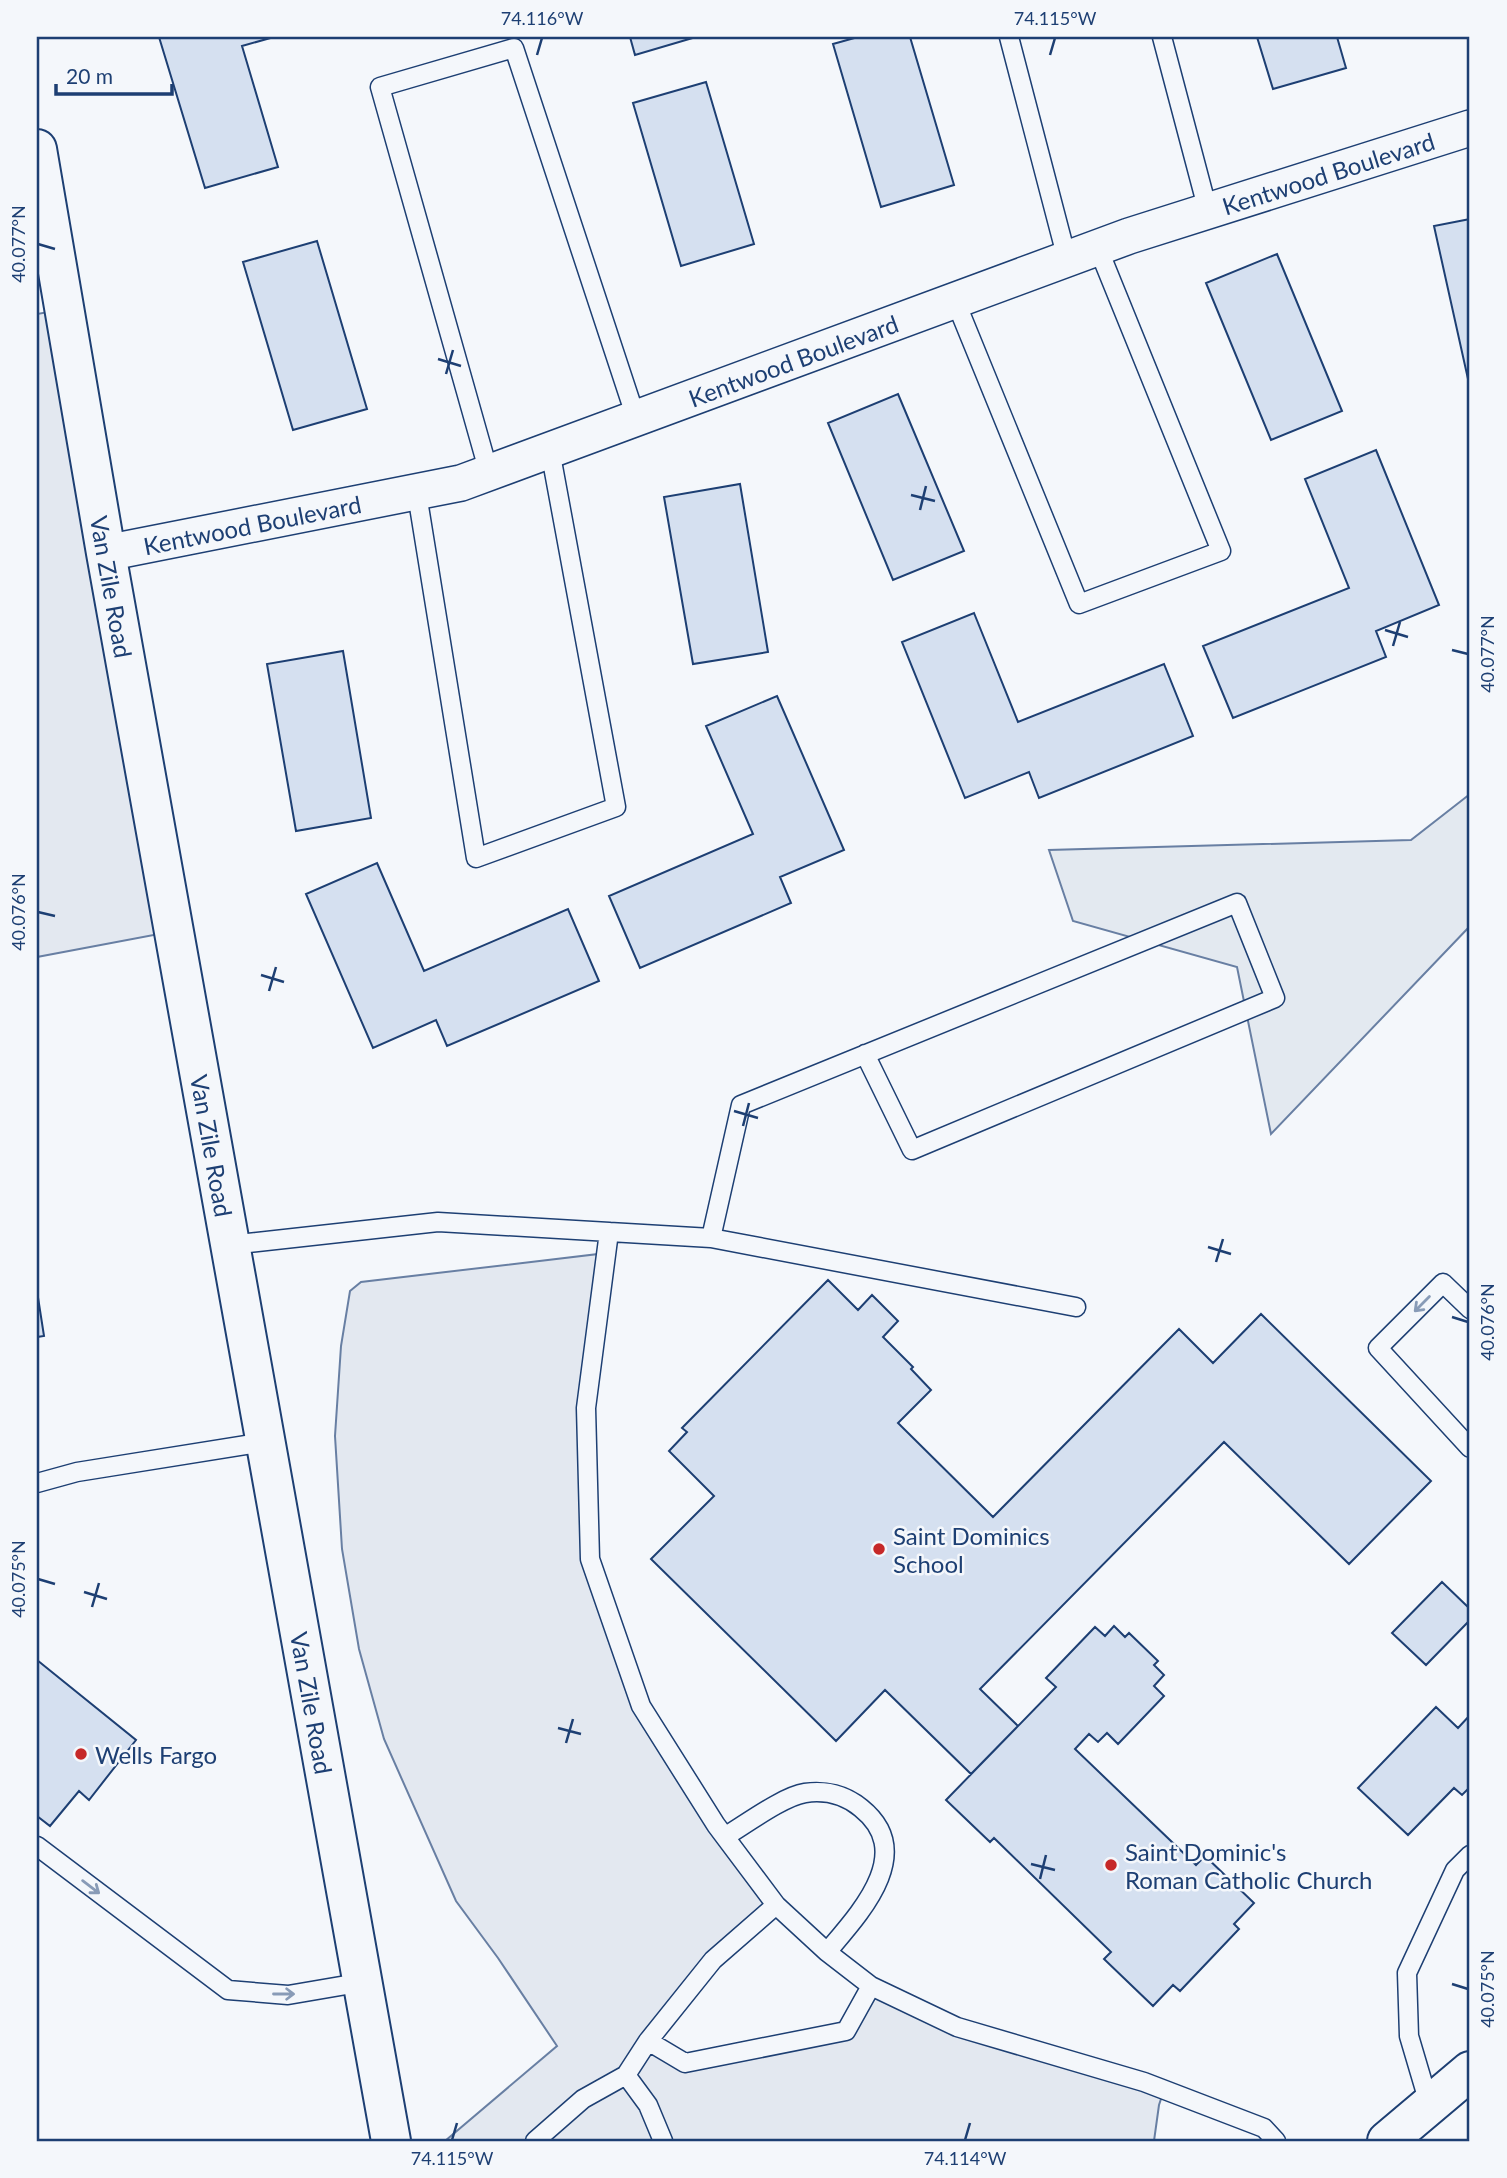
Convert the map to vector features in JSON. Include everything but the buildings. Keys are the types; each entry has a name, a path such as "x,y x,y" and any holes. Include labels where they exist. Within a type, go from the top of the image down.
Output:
{"street":[{"name":"Kentwood Boulevard","path":"106,553 417,494 461,483 1082,253 1470,128"},
{"name":"Van Zile Road","path":"37,149 106,553 176,931 391,2141"},
{"path":"1387,2141 1470,2071"}],"lane":[{"path":"955,300 1079,604 1221,551 1082,253 1009,37"},
{"path":"1162,37 1208,211"},
{"path":"489,473 380,88 514,48 636,418"},
{"path":"417,494 476,858 616,807 550,450"},
{"path":"711,1238 741,1104 1237,903 1275,998 912,1150 865,1054"},
{"path":"230,1245 438,1222 711,1238 1076,1307"},
{"path":"609,1232 586,1408 590,1559 641,1706 726,1836 776,1905 827,1952 870,1986 957,2027 1144,2082 1264,2128 1276,2141"},
{"path":"1470,1310 1443,1283 1378,1348 1470,1448"},
{"path":"37,1483 77,1472 265,1442"},
{"path":"726,1836 779,1803 804,1793 831,1793 853,1802 871,1816 883,1836 885,1864 861,1912 827,1952"},
{"path":"37,1846 228,1990 288,1996 364,1982"},
{"path":"1430,2107 1409,2036 1407,1973 1455,1870 1470,1855"},
{"path":"535,2141 583,2099 626,2075 648,2041 713,1961 776,1905"},
{"path":"648,2041 685,2063 846,2031 870,1986"},
{"path":"626,2075 648,2105 663,2141"}],"shaded area":[{"path":"65,309 175,931 37,957 37,314"},
{"path":"1470,794 1470,926 1271,1134 1237,967 1073,921 1049,850 1411,840"},
{"path":"607,1253 586,1408 590,1559 641,1706 776,1905 648,2041 685,2063 845,2031 871,1986 957,2027 1164,2090 1154,2141 445,2141 557,2046 456,1901 384,1739 359,1649 342,1549 335,1436 341,1346 350,1291 361,1282"}],"place":[{"name":"Saint Dominics School","path":"879,1549"},
{"name":"Wells Fargo","path":"81,1754"},
{"name":"Saint Dominic's Roman Catholic Church","path":"1111,1865"}]}
